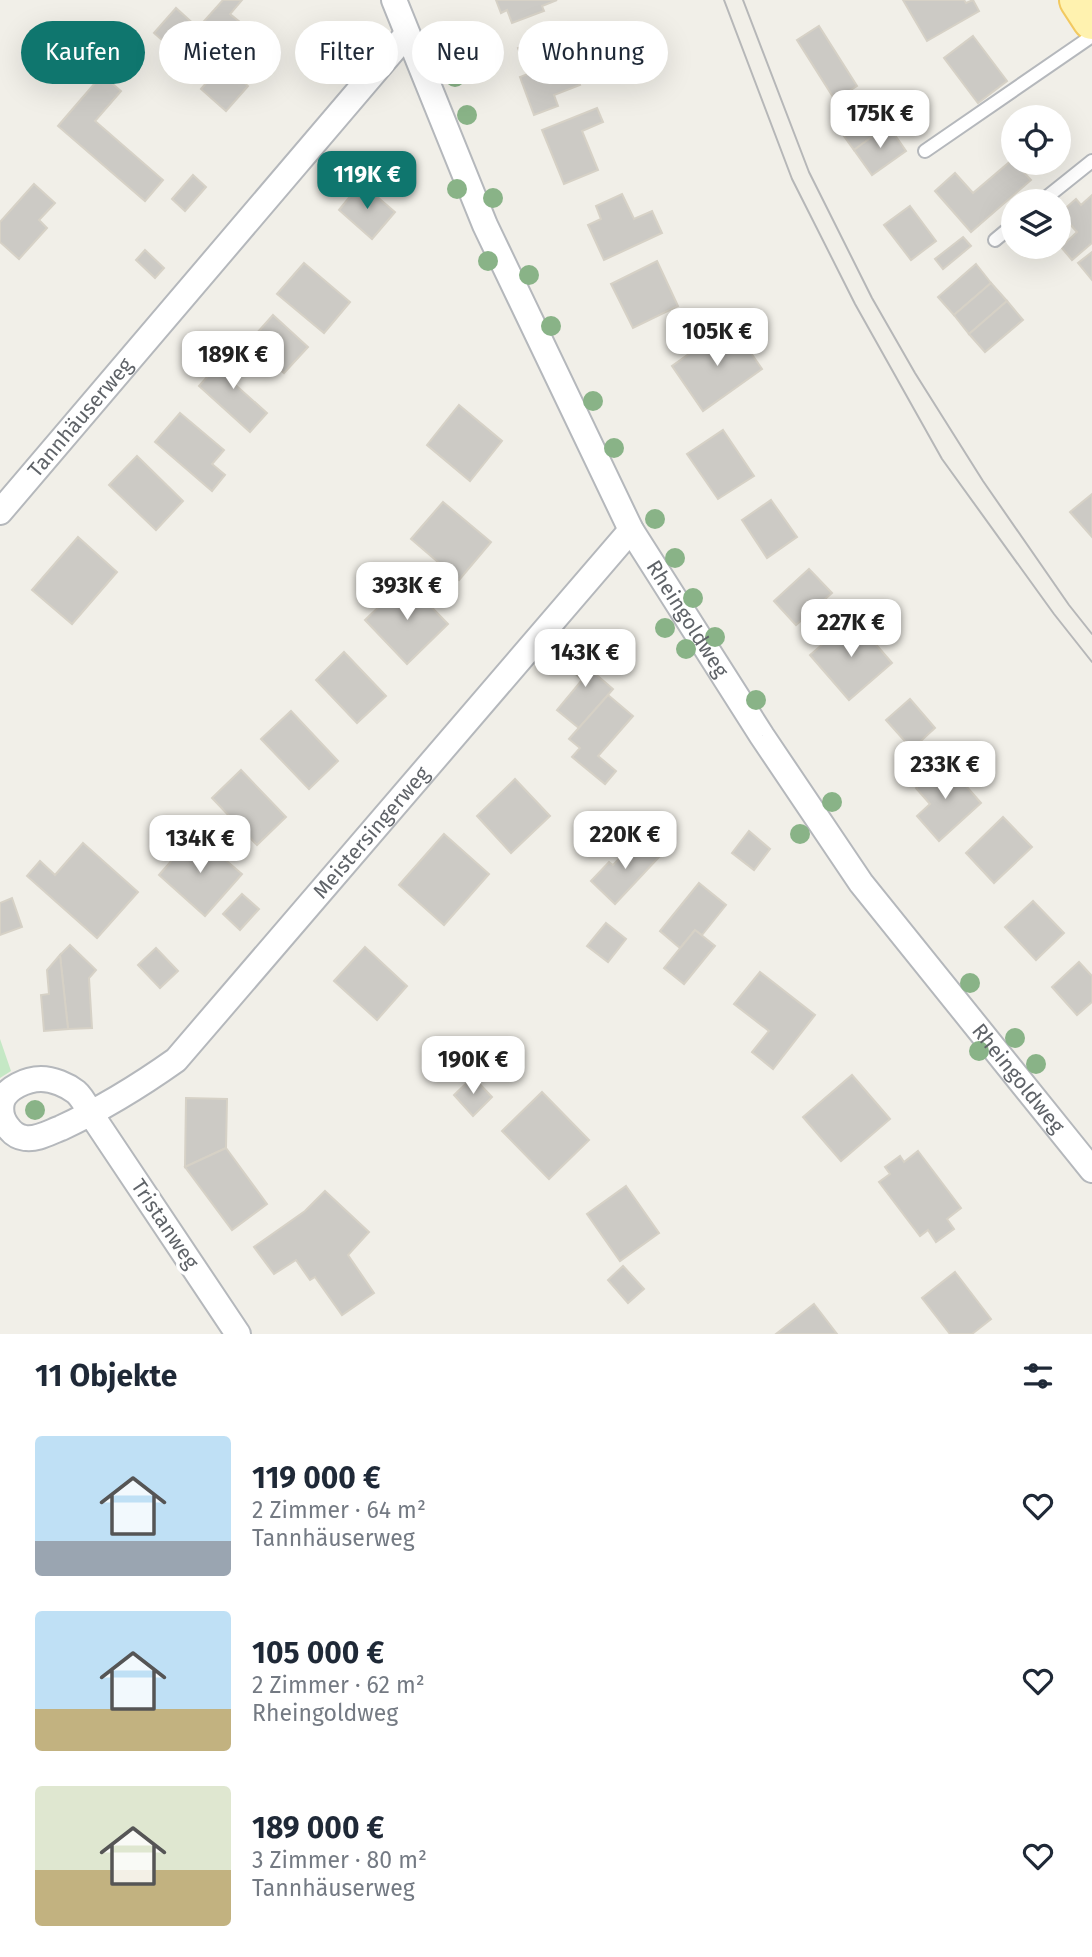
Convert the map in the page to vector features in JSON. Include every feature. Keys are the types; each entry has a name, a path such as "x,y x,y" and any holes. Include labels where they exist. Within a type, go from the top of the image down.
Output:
{"main road":[{"path":"1079,0 1092,20"}],"street":[{"name":"Rheingoldweg","path":"394,0 485,225 631,530 762,736 862,883 1092,1170"},
{"name":"Tannhäuserweg","path":"0,512 407,34"},
{"name":"Meistersingerweg","path":"92,1114 176,1060 631,530"},
{"name":"Tristanweg","path":"92,1114 238,1334"}],"lane":[{"path":"925,151 1092,36"},
{"path":"1057,189 1092,161"},
{"path":"995,240 1001,235"}],"green space":[{"path":"0,1039 11,1071 0,1078"}],"building":[{"path":"223,0 242,0 230,14 239,21 204,21"},
{"path":"496,0 557,0 542,6 544,11 512,23 507,10 501,13"},
{"path":"903,0 964,0 966,3 973,0 979,11 927,41"},
{"path":"176,8 190,21 165,21"},
{"path":"819,26 857,86 835,100 797,40"},
{"path":"973,36 1007,81 978,103 944,58"},
{"path":"94,84 113,84 121,91 95,121 163,180 145,201 58,126"},
{"path":"205,84 248,86 226,111 201,89"},
{"path":"523,84 580,84 554,95 558,106 534,115"},
{"path":"870,100 888,125 854,150 836,125"},
{"path":"597,108 603,122 582,131 598,170 564,184 542,130"},
{"path":"888,125 906,151 872,175 854,150"},
{"path":"1001,169 1001,175 1026,175 1031,180 1021,189 1001,189 1001,206 971,232 935,191 955,173 973,193"},
{"path":"193,175 206,187 185,211 172,199"},
{"path":"361,183 395,212 372,239 339,210"},
{"path":"34,184 55,203 39,220 47,228 19,259 0,242 0,222"},
{"path":"622,194 634,219 652,211 662,233 604,260 588,225 601,219 596,206"},
{"path":"1092,195 1092,243 1072,260 1071,238 1077,232 1071,225 1071,203 1076,199 1081,205"},
{"path":"910,206 936,241 911,260 884,225"},
{"path":"963,237 971,246 943,269 935,259"},
{"path":"145,250 164,268 155,278 136,260"},
{"path":"1092,252 1092,280 1078,263"},
{"path":"657,261 678,306 633,328 611,284"},
{"path":"304,263 350,302 324,333 277,294"},
{"path":"976,264 991,283 954,315 938,297"},
{"path":"991,283 1007,301 969,334 954,315"},
{"path":"1007,301 1023,320 985,352 969,334"},
{"path":"273,315 308,347 284,373 249,342"},
{"path":"731,324 762,369 703,411 672,366"},
{"path":"233,348 248,362 231,381 267,413 250,432 199,386"},
{"path":"459,405 502,441 470,481 427,445"},
{"path":"180,413 224,450 212,464 225,475 212,491 155,442"},
{"path":"723,430 754,476 718,499 687,454"},
{"path":"137,456 183,501 156,530 109,485"},
{"path":"1092,494 1092,537 1070,512"},
{"path":"771,500 797,537 767,558 742,520"},
{"path":"443,502 491,542 459,580 411,539"},
{"path":"78,537 117,572 72,624 32,590"},
{"path":"809,569 832,593 796,625 774,601"},
{"path":"406,581 448,624 407,664 365,620"},
{"path":"853,618 892,663 849,700 810,655"},
{"path":"590,644 604,656 592,671 613,689 579,728 557,710 582,680 569,668"},
{"path":"344,652 386,696 357,723 316,680"},
{"path":"608,695 633,716 598,756 616,771 605,784 572,757 580,748 569,739"},
{"path":"910,699 935,728 912,749 886,720"},
{"path":"291,711 338,761 309,789 261,739"},
{"path":"945,762 981,803 939,841 917,816 930,804 916,788"},
{"path":"241,770 286,817 257,845 212,798"},
{"path":"515,779 550,816 511,853 477,816"},
{"path":"1003,817 1032,847 994,883 966,853"},
{"path":"749,831 770,849 754,870 732,853"},
{"path":"195,834 242,874 205,916 159,875"},
{"path":"444,834 489,874 444,925 399,885"},
{"path":"639,838 659,857 615,904 591,881 609,862 613,865"},
{"path":"83,843 138,892 97,938 27,876 40,861 55,875"},
{"path":"699,883 726,905 702,935 695,930 680,948 660,931"},
{"path":"242,894 259,909 240,930 223,914"},
{"path":"12,898 22,927 0,935 0,903"},
{"path":"1033,901 1064,933 1036,960 1005,927"},
{"path":"606,923 626,939 608,962 587,946"},
{"path":"695,930 715,946 684,984 664,968"},
{"path":"70,945 96,970 89,978 92,1028 68,1029 60,955"},
{"path":"365,947 407,986 377,1020 334,981"},
{"path":"156,948 178,971 160,988 138,965"},
{"path":"60,955 68,1029 44,1031 41,995 49,994 47,970"},
{"path":"1079,962 1092,976 1092,1002 1077,1015 1052,987"},
{"path":"760,972 815,1015 773,1069 752,1052 769,1031 734,1004"},
{"path":"852,1075 890,1119 841,1161 803,1117"},
{"path":"473,1077 492,1097 473,1116 454,1095"},
{"path":"542,1092 589,1140 549,1179 502,1131"},
{"path":"186,1098 227,1099 226,1148 185,1167"},
{"path":"226,1148 267,1204 232,1230 185,1167"},
{"path":"918,1151 961,1208 947,1219 954,1229 936,1242 928,1230 920,1236 879,1182 890,1174 885,1167 900,1156 904,1162"},
{"path":"626,1186 659,1233 620,1261 587,1214"},
{"path":"325,1191 369,1232 348,1255 374,1293 342,1315 315,1277 310,1280 296,1260 274,1274 254,1247 305,1211"},
{"path":"623,1266 644,1289 628,1303 608,1280"},
{"path":"955,1272 991,1319 972,1334 950,1334 922,1298"},
{"path":"814,1304 837,1334 776,1334"}],"tram line":[{"path":"724,0 792,179 855,304 942,459 1092,662"},
{"path":"743,0 809,172 872,298 915,373 983,481 1092,634"}]}
